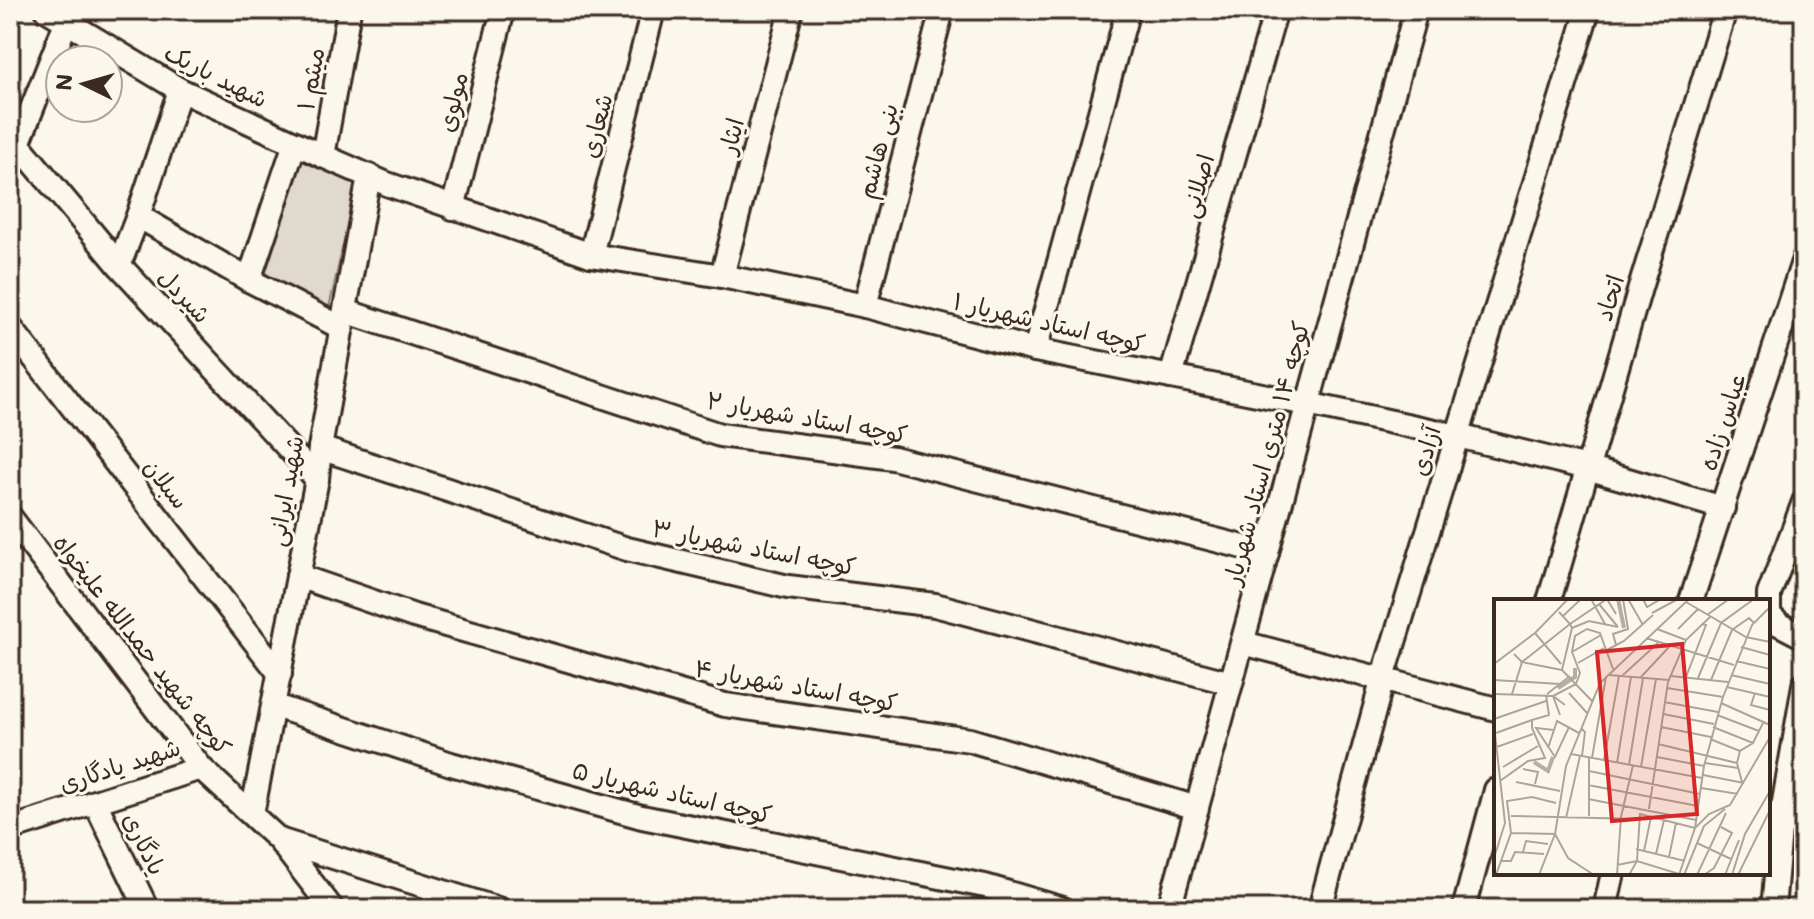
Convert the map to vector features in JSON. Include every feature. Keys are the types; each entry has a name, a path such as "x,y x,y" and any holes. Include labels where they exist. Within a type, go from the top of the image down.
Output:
{"street":[{"name":"شهید باریک","path":"47,10 68,16 180,90 369,176"},
{"name":"میثم ۱","path":"323,156 349,10"},
{"name":"مولوی","path":"453,208 503,10"},
{"name":"شعاری","path":"591,255 653,10"},
{"name":"ایثار","path":"722,276 791,10"},
{"name":"بنی هاشم","path":"865,306 942,10"},
{"path":"1035,350 1128,10"},
{"name":"اصلانی","path":"1171,377 1276,10"},
{"name":"کوچه ۱۴ متری استاد شهریار","path":"1169,909 1416,10"},
{"name":"آزادی","path":"1320,909 1383,678 1588,10"},
{"name":"اتحاد","path":"1550,599 1725,10"},
{"path":"14,151 68,16"},
{"path":"119,265 180,90"},
{"path":"249,280 295,143"},
{"name":"شیردل","path":"14,151 317,479"},
{"name":"کوچه استاد شهریار ۱","path":"369,176 591,255 722,276 865,306 1035,350 1458,436 1587,468 1723,508"},
{"name":"شهید ایرانی","path":"252,814 317,479 369,176"},
{"name":"کوچه استاد شهریار ۲","path":"138,216 249,280 343,320 720,435 893,458 1267,553"},
{"name":"عباس زاده","path":"1692,599 1804,259"},
{"name":"سبلان","path":"10,327 280,674"},
{"name":"کوچه استاد شهریار ۳","path":"320,448 627,549 788,587 935,605 1231,683"},
{"path":"1769,599 1804,502"},
{"name":"کوچه شهید حمدالله علیخواه","path":"10,517 201,768 279,840 332,909"},
{"name":"کوچه استاد شهریار ۴","path":"298,576 414,616 725,705 970,740 1197,808"},
{"path":"1770,616 1804,637"},
{"path":"1243,643 1494,708"},
{"path":"1773,909 1775,817 1804,685"},
{"name":"کوچه استاد شهریار ۵","path":"275,706 451,764 642,817 985,886 1063,909"},
{"name":"شهید یادگاری","path":"10,829 201,768"},
{"path":"1464,909 1494,797"},
{"name":"یادگاری","path":"95,802 147,909"},
{"path":"1775,817 1804,825"},
{"path":"279,840 498,909"},
{"path":"1605,909 1613,875"}],"shaded area":[{"path":"302,160 357,183 328,312 262,284"}]}
